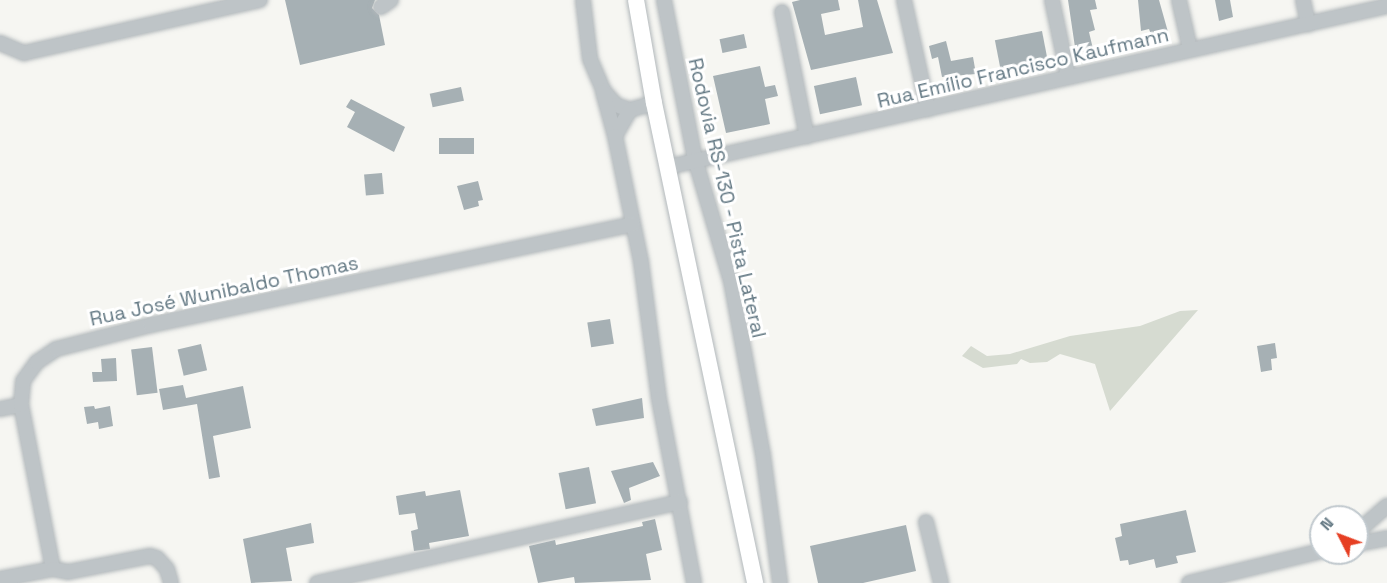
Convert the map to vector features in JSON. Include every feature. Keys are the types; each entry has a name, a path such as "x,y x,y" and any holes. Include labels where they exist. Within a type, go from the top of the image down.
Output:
{"main road":[{"path":"636,0 654,103 755,583"}],"street":[{"path":"0,43 24,53 260,0"},
{"path":"583,0 590,59 603,90 615,136 633,224 659,399 694,583"},
{"name":"Rodovia RS-130 - Pista Lateral","path":"664,0 694,159 731,281 763,456 780,583"},
{"path":"904,0 927,109"},
{"path":"1052,0 1068,76"},
{"path":"1179,0 1190,49"},
{"path":"1303,0 1308,24"},
{"name":"Rua Emílio Francisco Kaufmann","path":"668,167 694,159 807,137 1068,76 1387,6"},
{"path":"782,12 807,137"},
{"path":"603,90 616,105 630,110 654,103"},
{"path":"615,136 630,110"},
{"name":"Rua José Wunibaldo Thomas","path":"53,569 21,405 23,381 36,362 56,349 151,325 633,224"},
{"path":"0,409 21,405"},
{"path":"317,583 366,578 680,502"},
{"path":"1369,522 1387,506"},
{"path":"926,522 941,583"},
{"path":"1369,542 1387,538"},
{"path":"1188,583 1309,554"},
{"path":"0,579 53,569 68,572 157,558 171,583"}],"shaded area":[{"path":"1198,310 1110,411 1095,364 1060,354 1047,362 1030,363 1021,359 1017,364 983,368 962,356 971,346 987,356 1010,354 1070,336 1140,326 1180,311"}],"building":[{"path":"285,0 375,0 372,8 379,15 385,45 300,65"},
{"path":"838,0 840,10 821,14 825,35 863,27 858,0 877,0 893,53 811,70 792,2"},
{"path":"1068,0 1095,0 1097,9 1090,10 1095,30 1089,32 1093,49 1076,54"},
{"path":"1138,0 1159,0 1168,32 1152,37 1149,29 1141,31"},
{"path":"1215,0 1230,0 1233,17 1219,21"},
{"path":"1042,31 1048,61 1001,71 995,40"},
{"path":"744,34 747,48 722,53 720,39"},
{"path":"946,41 951,61 973,57 976,74 942,77 938,57 932,59 929,46"},
{"path":"760,66 765,87 775,85 778,96 765,99 770,124 726,133 713,76"},
{"path":"856,77 862,105 820,114 814,86"},
{"path":"461,87 464,101 433,107 430,94"},
{"path":"351,99 405,127 394,152 347,127 355,112 346,107"},
{"path":"439,138 474,138 474,154 439,154"},
{"path":"382,173 384,194 366,195 364,175"},
{"path":"478,181 483,200 478,201 479,206 464,210 457,186"},
{"path":"610,319 614,344 591,347 587,323"},
{"path":"1275,343 1277,358 1271,359 1272,370 1261,372 1257,346"},
{"path":"201,344 207,370 184,376 178,349"},
{"path":"152,347 158,393 137,395 131,350"},
{"path":"116,358 117,381 93,382 92,372 102,372 101,359"},
{"path":"183,385 186,398 243,386 251,428 213,436 220,477 209,479 197,404 163,410 159,389"},
{"path":"642,398 644,418 596,426 592,409"},
{"path":"94,406 95,409 110,406 113,426 99,429 98,422 87,424 84,407"},
{"path":"653,462 660,476 629,488 631,500 624,503 611,471"},
{"path":"589,467 596,503 566,509 559,473"},
{"path":"460,490 469,536 429,543 430,549 414,551 411,531 418,529 415,513 399,515 396,496 425,491 426,496"},
{"path":"1186,510 1196,552 1176,556 1178,563 1156,568 1154,559 1129,565 1128,560 1120,561 1115,538 1122,536 1120,524"},
{"path":"655,519 662,550 646,554 651,580 575,583 574,577 538,583 529,546 555,540 556,545 643,526 642,522"},
{"path":"311,523 314,543 286,548 292,581 251,583 243,539"},
{"path":"906,525 916,571 863,583 818,583 810,546"}]}
